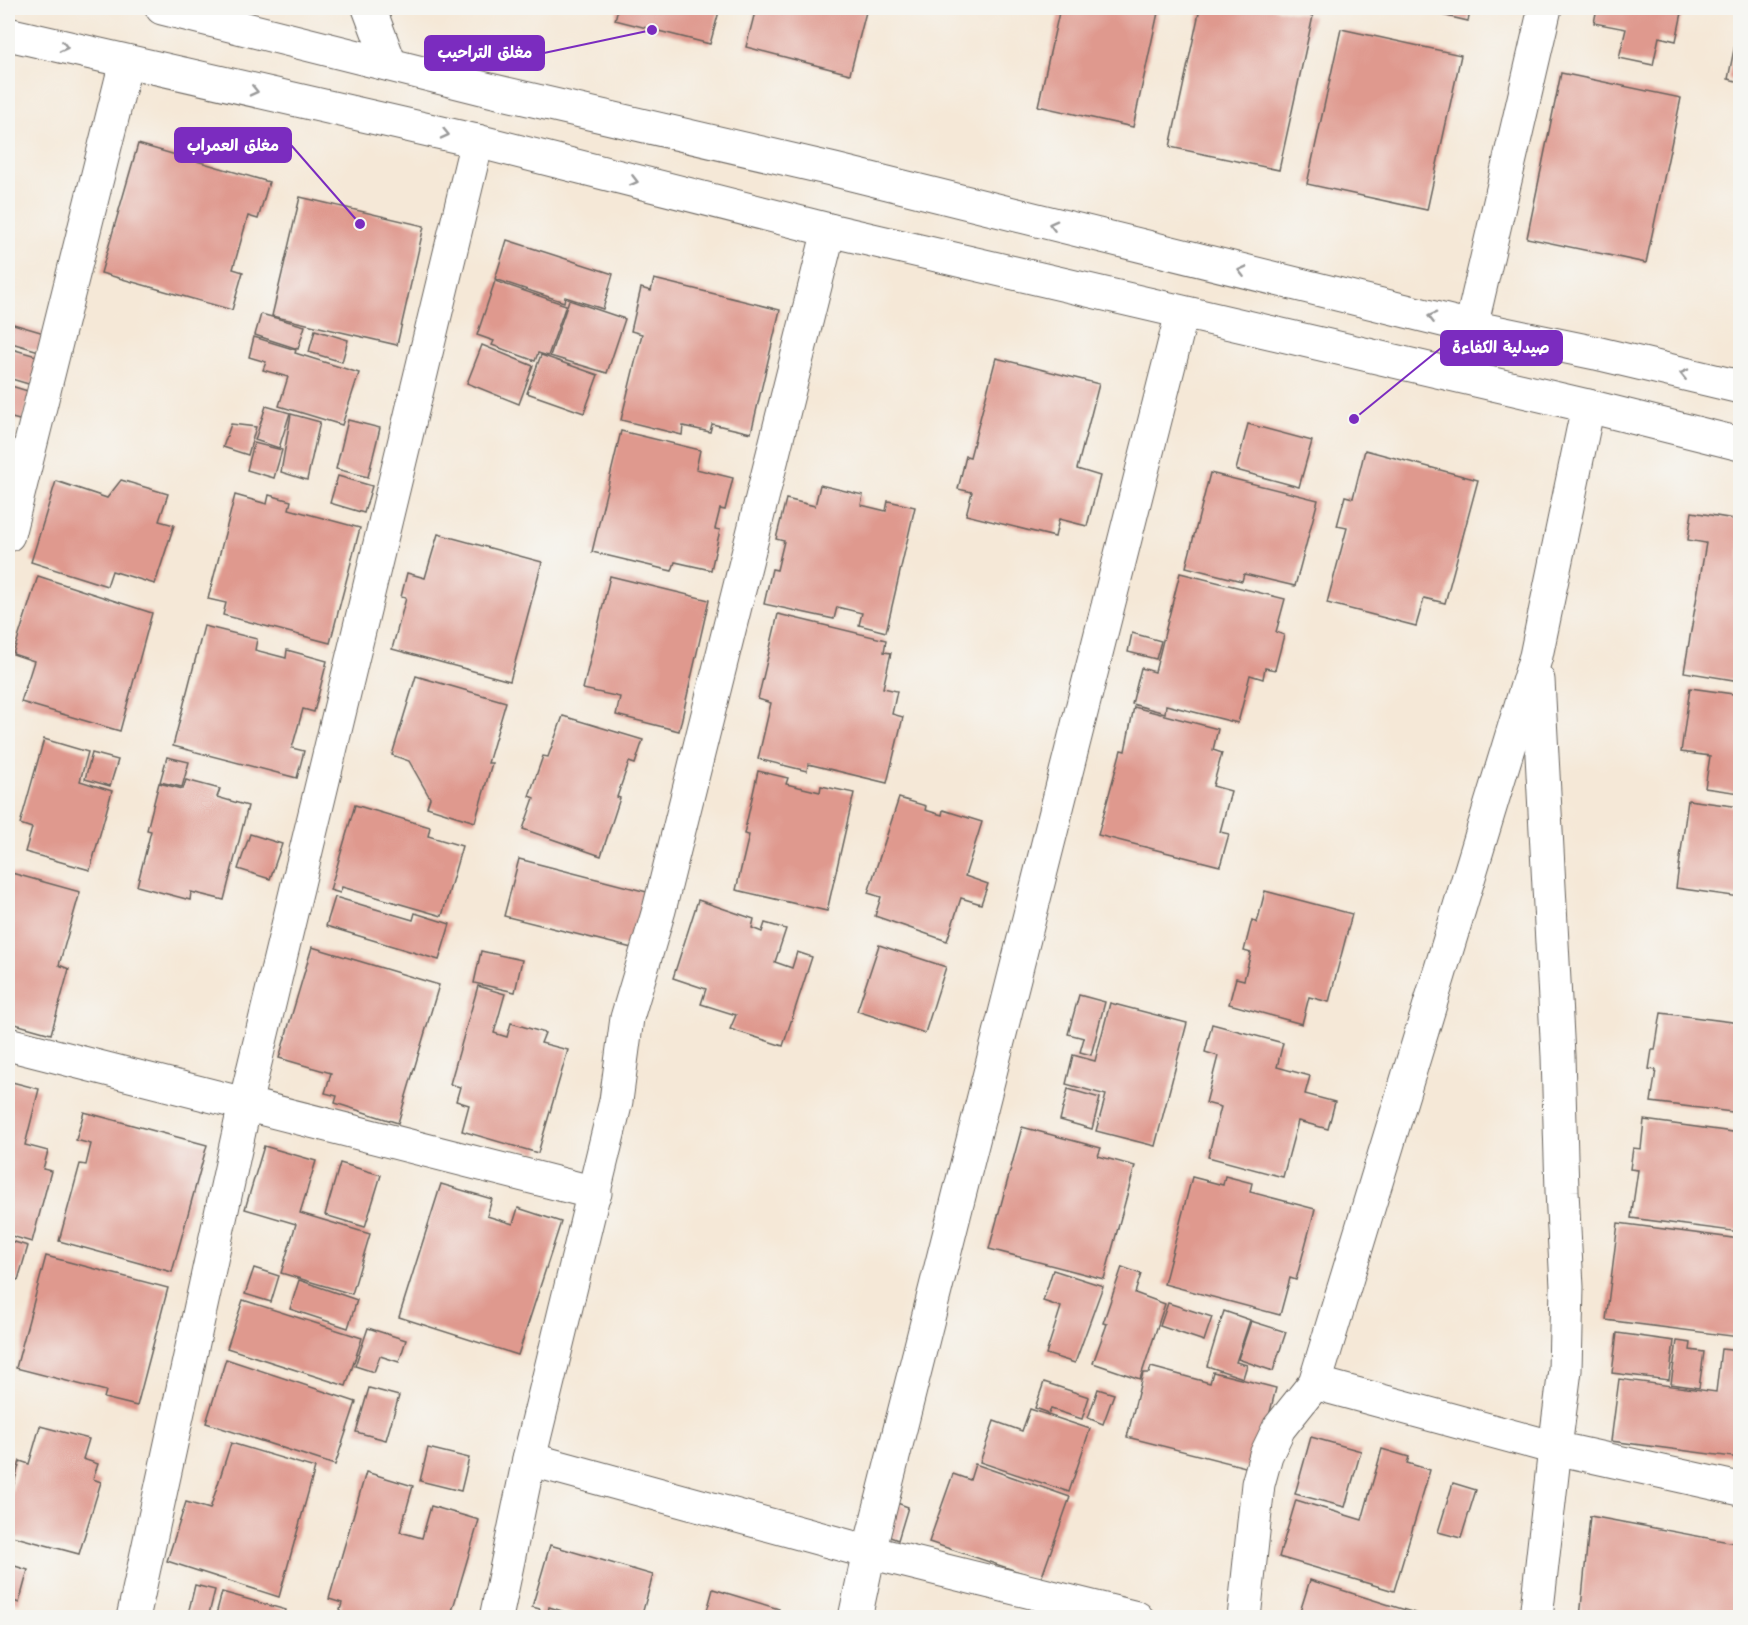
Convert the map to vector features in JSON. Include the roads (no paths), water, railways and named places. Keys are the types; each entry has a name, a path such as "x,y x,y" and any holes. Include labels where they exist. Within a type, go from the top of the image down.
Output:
{"street":[{"path":"162,8 494,91 836,170 1471,327 1596,353 1740,387"},
{"path":"369,8 390,64"},
{"path":"1471,327 1545,8"},
{"path":"8,33 477,141 829,230 1587,406 1740,444"},
{"path":"8,535 126,62"},
{"path":"134,1617 245,1104 477,141"},
{"path":"496,1617 529,1459 616,1101 627,1018 659,910 829,230"},
{"path":"855,1617 869,1552 1182,313"},
{"path":"1244,1617 1258,1484 1266,1455 1279,1428 1315,1383 1536,656 1587,406"},
{"path":"1536,656 1558,1056 1567,1287 1565,1370 1554,1448 1536,1617"},
{"path":"8,1044 595,1193"},
{"path":"1315,1383 1554,1448 1740,1489"},
{"path":"529,1459 869,1552 1137,1617"}],"place":[{"name":"مغلق التراحيب","path":"652,30"},
{"name":"مغلق العمراب","path":"360,224"},
{"name":"صيدلية الكفاءة","path":"1354,419"}]}
